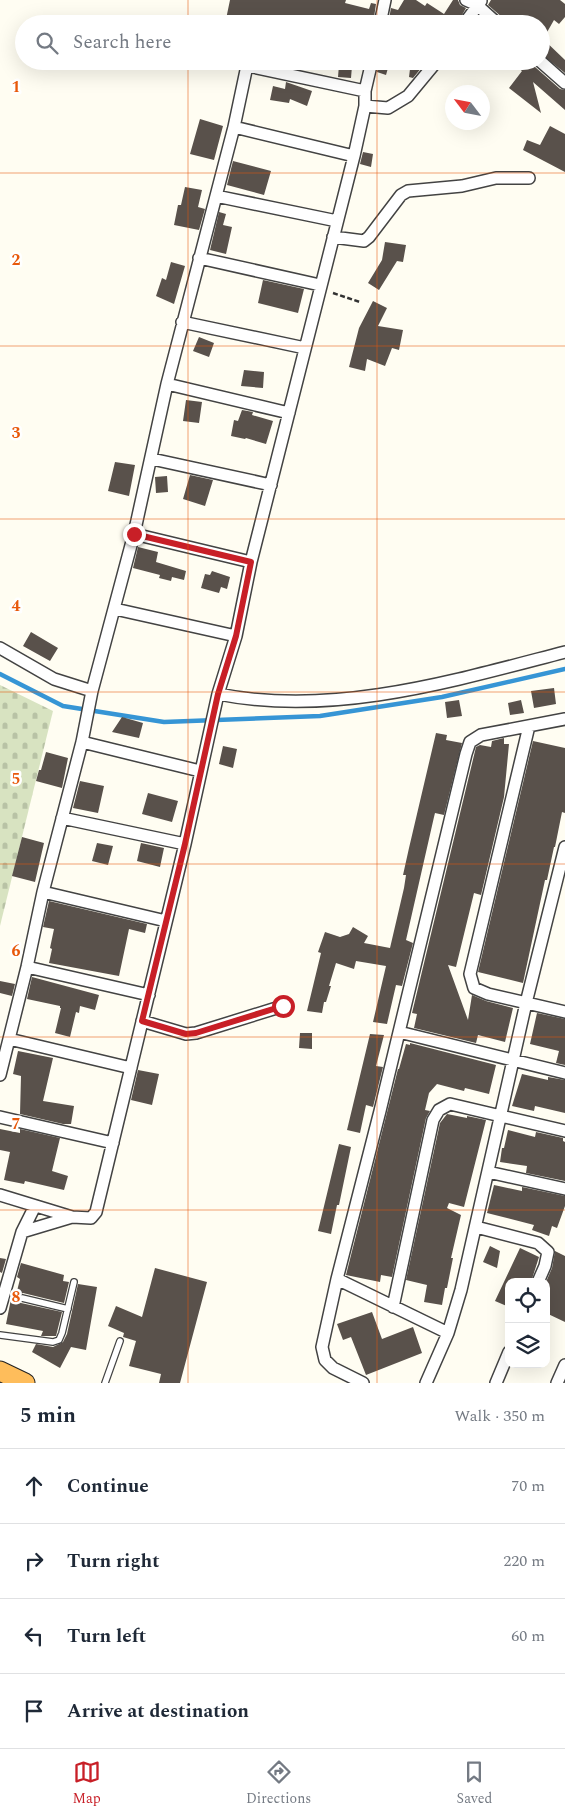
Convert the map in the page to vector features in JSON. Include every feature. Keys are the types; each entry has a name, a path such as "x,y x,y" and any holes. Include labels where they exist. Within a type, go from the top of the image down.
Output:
{"highway":[{"path":"0,1371 25,1383"}],"street":[{"path":"382,15 385,0"},
{"path":"468,15 475,2 489,15"},
{"path":"0,1075 27,967 43,892 82,742 92,691 134,534 182,322 234,127 247,70"},
{"path":"274,70 365,91"},
{"path":"0,1195 72,1217 91,1218 96,1212 185,844 218,694 236,636 251,562 354,156 365,106 365,91 370,70"},
{"path":"365,106 388,108 408,96 430,70"},
{"path":"550,70 565,83"},
{"path":"234,127 354,156"},
{"path":"333,236 364,241 401,195 408,190 462,186 496,178 528,178"},
{"path":"216,196 337,221"},
{"path":"199,258 320,288"},
{"path":"182,322 305,348"},
{"path":"167,384 289,413"},
{"path":"152,459 271,485"},
{"path":"134,534 251,562"},
{"path":"115,609 236,636"},
{"path":"0,648 54,679 92,691"},
{"path":"218,694 279,702 354,698 446,683 565,652"},
{"path":"363,1383 333,1368 325,1360 322,1347 466,754 470,742 481,735 565,719"},
{"path":"529,726 470,974 474,988 488,994 565,1012"},
{"path":"82,742 200,770"},
{"path":"62,818 185,844"},
{"path":"426,1383 448,1333 461,1290 512,1060 562,874 565,847"},
{"path":"43,892 166,921"},
{"path":"27,967 149,995"},
{"path":"142,1021 186,1034 196,1033 283,1006"},
{"path":"399,1032 565,1073"},
{"path":"9,1039 131,1068"},
{"path":"393,1306 433,1120 440,1110 450,1104 565,1131"},
{"path":"0,1117 113,1143"},
{"path":"488,1172 565,1189"},
{"path":"0,1308 22,1232 36,1206"},
{"path":"22,1232 72,1217"},
{"path":"476,1227 538,1243 548,1252 540,1278"},
{"path":"338,1279 448,1333"},
{"path":"496,1383 505,1362"},
{"path":"558,1383 565,1365"}],"lane":[{"path":"0,1335 53,1342 59,1340 74,1282"},
{"path":"22,1298 68,1309"},
{"path":"105,1383 120,1341"}],"path":[{"path":"320,288 360,302"}],"green space":[{"path":"0,685 53,711 0,926"}],"building":[{"path":"230,0 346,0 345,3 369,9 371,3 376,4 374,15 227,15"},
{"path":"404,0 416,0 425,6 427,3 444,14 453,0 458,0 460,5 466,8 462,15 390,15 391,8 398,10"},
{"path":"491,0 560,0 565,4 565,17 559,24 554,20 550,27 550,15 500,15 488,5"},
{"path":"550,46 565,60 565,73 550,61"},
{"path":"339,70 352,70 351,78 338,77"},
{"path":"377,70 387,70 386,75 377,72"},
{"path":"410,70 420,70 413,78 409,77"},
{"path":"521,70 538,70 560,89 565,90 565,110 533,82 541,113 509,88 522,71"},
{"path":"286,82 312,91 307,106 290,99 289,103 270,100 273,86 285,89"},
{"path":"200,119 223,126 214,160 190,154"},
{"path":"550,126 565,134 565,172 523,150 527,140 540,145"},
{"path":"363,152 373,154 371,167 360,164"},
{"path":"233,161 271,171 264,195 227,185"},
{"path":"185,187 202,190 198,207 205,209 199,230 174,225 178,205 181,205"},
{"path":"219,212 226,214 223,225 232,227 226,254 210,250"},
{"path":"385,242 406,245 403,262 397,261 379,290 368,283 382,260"},
{"path":"171,262 185,266 174,304 156,296 162,278 166,280"},
{"path":"263,280 304,289 298,313 258,303"},
{"path":"373,301 387,308 378,326 403,330 399,350 392,348 385,366 367,359 365,371 349,367 359,328"},
{"path":"199,337 214,343 209,357 193,351"},
{"path":"244,370 264,372 263,388 241,386"},
{"path":"186,400 202,402 199,423 183,421"},
{"path":"242,410 253,412 252,415 273,421 266,444 231,436 234,420 238,421"},
{"path":"115,462 135,465 129,496 108,491"},
{"path":"190,475 213,480 205,506 183,499"},
{"path":"167,476 168,492 156,493 155,477"},
{"path":"138,547 158,552 156,562 186,571 184,580 172,577 171,581 159,578 160,575 133,568"},
{"path":"212,571 230,577 227,589 221,587 219,593 201,588 205,574 210,575"},
{"path":"31,632 58,648 50,661 23,646"},
{"path":"554,688 556,704 534,708 531,691"},
{"path":"459,700 462,716 447,718 445,702"},
{"path":"521,700 524,713 510,715 508,703"},
{"path":"122,717 143,723 139,738 112,732"},
{"path":"436,733 447,735 446,740 462,743 444,815 435,813 406,940 413,943 402,986 396,985 387,1024 373,1022 386,966 356,961 354,969 336,963 322,1013 307,1011 321,953 318,952 325,932 340,937 349,934 353,927 368,936 364,943 390,948 404,888 406,875 403,875"},
{"path":"504,738 504,744 509,744 504,797 481,895 474,893 456,967 448,965 468,1020 472,995 513,1008 505,1042 478,1035 476,1043 414,1028 417,1014 412,1013 476,747 480,745 491,747 492,741"},
{"path":"533,741 565,748 565,813 562,812 547,880 545,880 523,983 478,972"},
{"path":"223,746 237,749 233,768 219,764"},
{"path":"46,752 68,758 62,788 36,781"},
{"path":"80,781 104,786 98,813 73,808"},
{"path":"148,793 178,801 172,822 142,814"},
{"path":"22,837 44,843 35,882 12,876"},
{"path":"97,843 113,846 108,865 92,861"},
{"path":"141,843 164,848 160,867 137,861"},
{"path":"49,901 147,924 145,933 129,929 119,976 49,963 54,929 43,927"},
{"path":"32,977 99,995 95,1010 80,1006 79,1013 76,1012 70,1037 55,1033 61,1008 60,1006 27,999"},
{"path":"0,981 15,984 12,996 0,993"},
{"path":"537,1013 565,1019 565,1065 556,1063 559,1051 530,1044"},
{"path":"300,1033 312,1033 312,1049 299,1048"},
{"path":"370,1034 384,1035 376,1066 383,1067 373,1107 366,1105 360,1133 347,1130"},
{"path":"410,1043 496,1065 489,1094 465,1088 464,1091 437,1084 429,1093 425,1110 430,1111 426,1118 392,1277 381,1275 380,1282 346,1275 398,1069 406,1044 410,1045"},
{"path":"18,1051 53,1058 43,1101 74,1106 71,1124 63,1124 20,1114 21,1076 13,1074"},
{"path":"138,1070 159,1074 152,1105 131,1100"},
{"path":"522,1074 548,1080 548,1077 565,1080 565,1113 535,1106 534,1111 512,1106"},
{"path":"447,1114 486,1120 464,1207 449,1203 447,1208 461,1215 442,1305 424,1302 427,1285 406,1280 440,1123"},
{"path":"0,1129 20,1133 20,1129 60,1138 52,1171 68,1176 64,1190 25,1181 24,1184 4,1180 10,1152 0,1150"},
{"path":"508,1130 535,1137 536,1132 563,1138 565,1142 565,1181 526,1173 527,1166 500,1162"},
{"path":"339,1144 351,1147 331,1234 318,1231"},
{"path":"494,1185 522,1191 522,1187 565,1196 565,1206 557,1228 552,1226 549,1236 532,1230 534,1225 487,1213"},
{"path":"490,1246 500,1251 497,1268 483,1262"},
{"path":"520,1248 539,1257 532,1278 506,1278"},
{"path":"555,1251 565,1256 565,1322 550,1315 550,1278 548,1278 552,1268"},
{"path":"0,1258 6,1259 2,1273 0,1272"},
{"path":"21,1263 64,1275 63,1281 69,1282 64,1303 23,1293 18,1296 18,1300 21,1303 62,1312 56,1336 41,1336 43,1331 6,1324 11,1299 15,1299 20,1279 17,1277"},
{"path":"155,1268 207,1282 180,1383 159,1383 161,1374 129,1366 136,1341 123,1337 124,1333 108,1326 116,1306 142,1317"},
{"path":"505,1280 505,1305 495,1301"},
{"path":"78,1284 97,1287 86,1350 71,1347 60,1368 32,1352 36,1344 53,1347 63,1342 67,1334"},
{"path":"372,1312 382,1339 413,1327 422,1353 366,1375 351,1337 343,1340 337,1324"}],"waterway":[{"path":"0,674 63,706 164,722 320,716 442,697 565,669"}],"route":[{"path":"134,534 251,562 236,636 218,694 185,844 142,1021 186,1034 196,1033 283,1006"}]}
